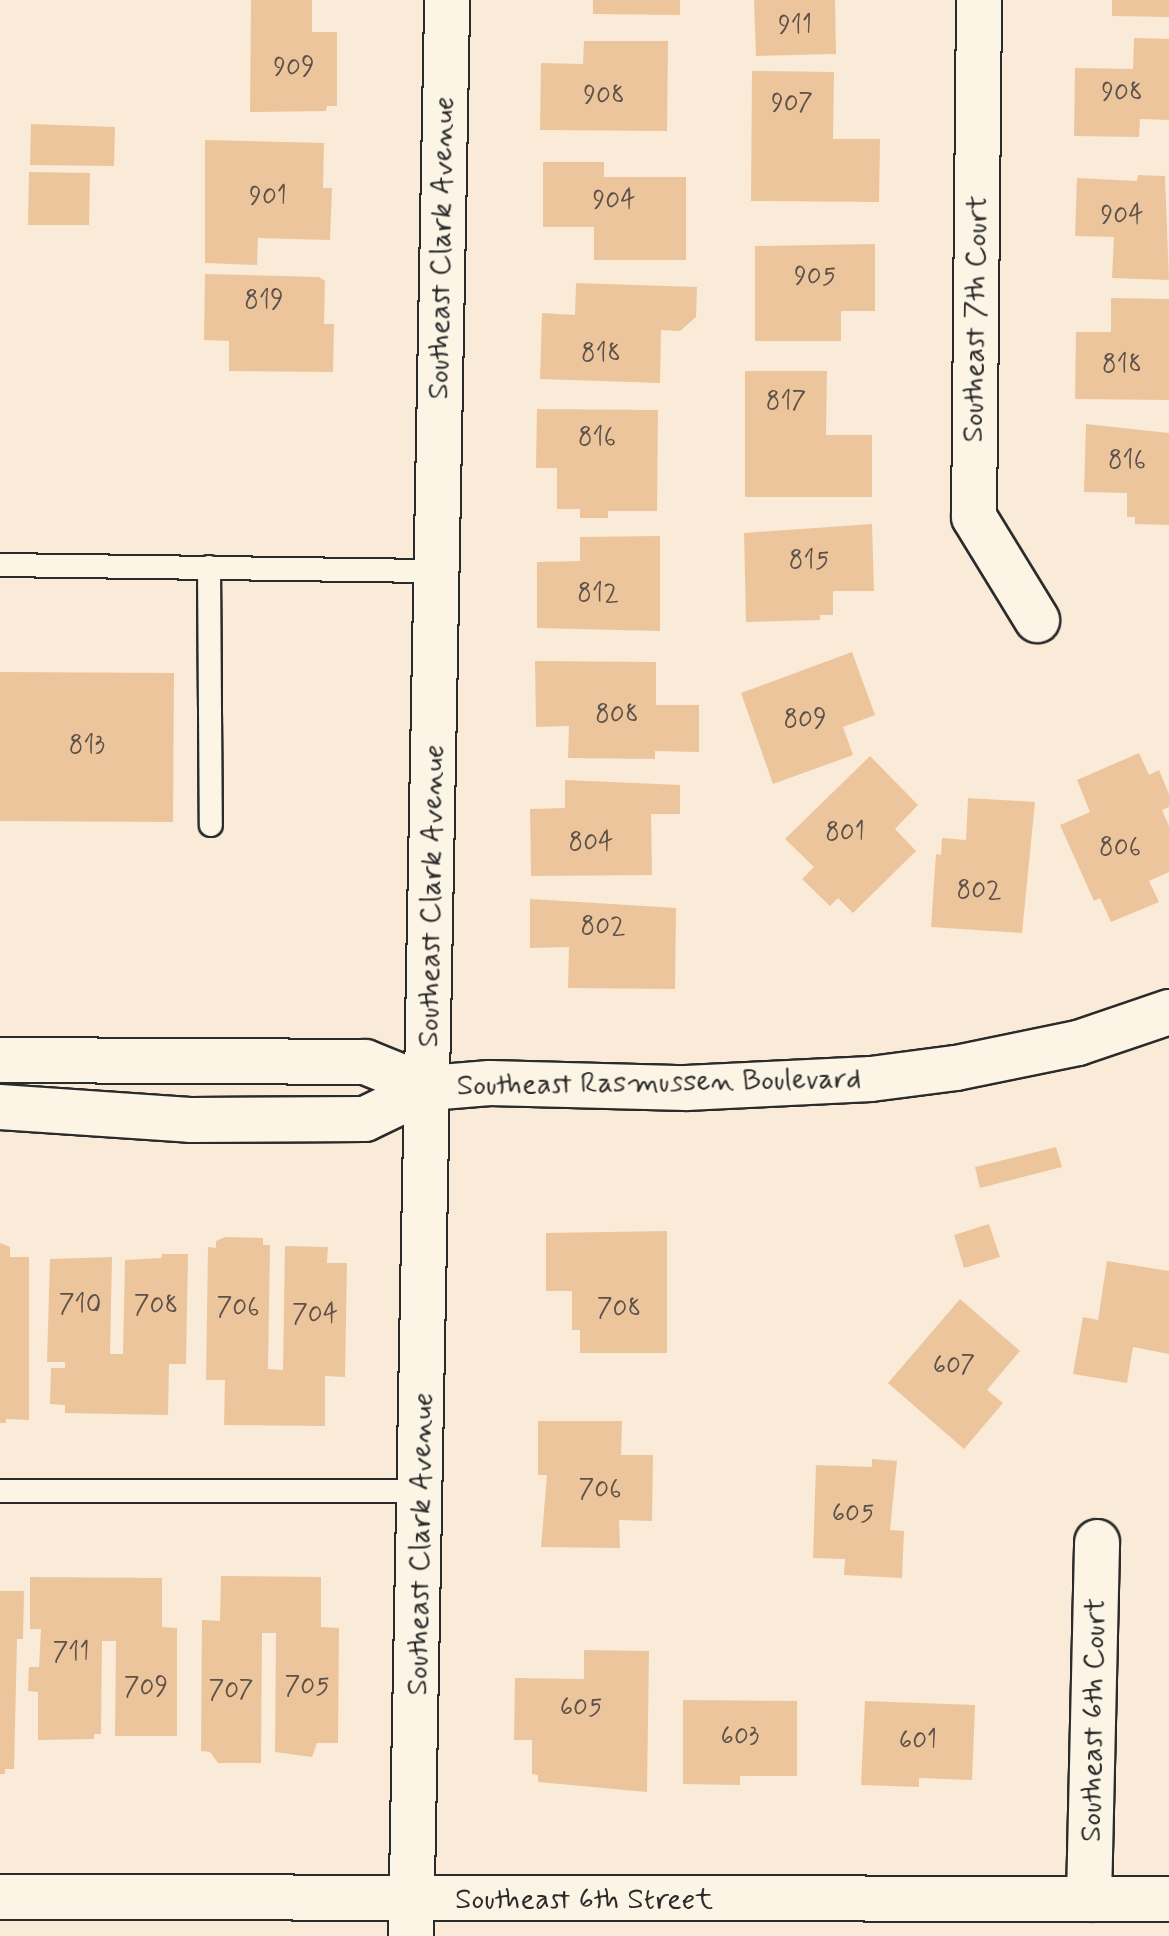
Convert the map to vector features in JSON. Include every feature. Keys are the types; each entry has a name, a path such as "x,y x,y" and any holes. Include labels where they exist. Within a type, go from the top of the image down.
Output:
{"street":[{"name":"Southeast Clark Avenue","path":"412,1918 423,1491 447,0"},
{"name":"Southeast 7th Court","path":"979,0 974,517 1037,620"},
{"name":"Southeast Rasmussen Boulevard","path":"0,1107 190,1120 365,1119 429,1088 490,1083 686,1088 871,1079 956,1068 1078,1043 1169,1012"},
{"name":"Southeast Rasmussen Boulevard","path":"0,1060 365,1062 429,1088"},
{"name":"Southeast 6th Court","path":"1089,1899 1097,1542"},
{"name":"Southeast 6th Street","path":"0,1897 412,1918 1169,1899"}],"lane":[{"path":"0,565 437,571"},
{"path":"209,567 211,825"},
{"path":"0,1491 423,1491"}],"building":[{"path":"251,0 312,0 312,32 337,32 337,106 327,106 326,111 250,112"},
{"path":"593,0 680,0 680,15 593,14"},
{"path":"754,0 835,0 836,54 756,56"},
{"path":"1112,0 1169,0 1169,17 1112,16"},
{"path":"1134,38 1169,39 1169,120 1140,119 1139,137 1074,136 1075,68 1133,69"},
{"path":"584,41 668,41 667,131 540,130 541,63 583,64"},
{"path":"752,71 834,72 833,139 880,139 879,202 751,201"},
{"path":"31,124 115,127 114,166 30,165"},
{"path":"205,140 324,143 323,188 332,188 330,240 258,238 257,265 205,263"},
{"path":"543,162 604,162 604,177 686,177 686,260 594,260 594,227 543,227"},
{"path":"29,172 90,173 89,225 28,225"},
{"path":"1138,175 1165,176 1169,280 1112,278 1114,237 1075,236 1077,178 1137,181"},
{"path":"875,244 875,311 841,311 841,341 755,341 755,246"},
{"path":"205,274 319,277 325,281 324,324 334,324 333,372 229,371 229,341 204,340"},
{"path":"576,283 697,287 696,317 680,331 661,330 660,383 540,379 542,313 575,315"},
{"path":"1111,298 1169,299 1169,400 1075,399 1076,332 1111,332"},
{"path":"745,371 827,371 826,435 872,435 872,497 745,497"},
{"path":"537,409 658,410 657,511 608,511 608,518 580,518 580,509 557,509 557,468 536,468"},
{"path":"1086,424 1169,433 1169,525 1135,524 1135,517 1127,517 1127,493 1084,492"},
{"path":"872,524 874,591 833,591 833,615 820,615 820,620 746,622 744,533"},
{"path":"660,536 660,631 537,628 537,562 580,561 580,537"},
{"path":"852,652 875,715 843,727 853,755 773,784 741,693"},
{"path":"535,661 656,662 656,705 699,705 699,752 655,751 655,759 568,758 569,726 536,727"},
{"path":"0,672 174,673 173,822 0,821"},
{"path":"1139,753 1149,775 1159,770 1169,794 1169,807 1162,810 1169,826 1169,872 1149,881 1159,902 1111,922 1100,898 1094,901 1060,825 1090,812 1077,780"},
{"path":"870,756 918,805 895,829 916,851 853,913 838,898 830,906 802,879 814,867 785,839"},
{"path":"565,780 680,785 680,814 651,814 652,875 531,876 530,809 565,808"},
{"path":"968,798 1035,802 1022,933 931,927 936,854 941,855 942,838 966,840"},
{"path":"530,899 676,908 675,989 568,988 569,947 530,948"},
{"path":"1056,1147 1062,1167 980,1188 975,1167"},
{"path":"989,1224 1000,1257 964,1268 954,1235"},
{"path":"667,1231 667,1353 580,1353 580,1330 572,1330 572,1291 546,1291 546,1233"},
{"path":"225,1237 263,1238 263,1245 270,1245 268,1369 283,1370 285,1246 328,1247 327,1263 347,1263 345,1377 325,1376 325,1426 224,1425 225,1380 206,1380 208,1247 216,1248 216,1241"},
{"path":"0,1243 10,1247 10,1257 29,1257 29,1420 6,1419 6,1423 0,1423"},
{"path":"162,1254 188,1254 186,1364 169,1364 168,1415 65,1413 65,1405 50,1404 51,1368 65,1368 65,1362 47,1362 50,1259 112,1257 110,1354 123,1354 125,1260 161,1258"},
{"path":"1107,1261 1169,1271 1169,1354 1133,1347 1127,1383 1073,1374 1083,1317 1098,1320"},
{"path":"960,1299 1020,1351 987,1390 1003,1403 964,1449 888,1383"},
{"path":"538,1421 622,1421 621,1455 653,1455 652,1521 619,1520 620,1548 541,1547 547,1475 538,1475"},
{"path":"872,1459 897,1461 890,1530 904,1531 902,1578 844,1575 845,1559 813,1558 816,1465 872,1467"},
{"path":"221,1576 321,1577 321,1627 339,1628 338,1743 317,1743 312,1757 275,1752 276,1633 262,1633 261,1763 218,1763 210,1752 201,1751 202,1620 220,1621"},
{"path":"30,1577 162,1578 162,1627 177,1628 177,1736 115,1736 116,1641 102,1641 101,1734 94,1734 94,1739 38,1740 38,1692 28,1691 29,1667 39,1667 41,1629 30,1629"},
{"path":"0,1591 24,1591 23,1639 17,1639 14,1769 5,1769 5,1774 0,1774"},
{"path":"584,1650 649,1651 647,1792 538,1782 538,1775 532,1774 532,1740 514,1740 515,1678 584,1679"},
{"path":"683,1700 797,1701 797,1776 740,1776 740,1785 683,1784"},
{"path":"865,1701 975,1705 972,1780 919,1778 919,1787 861,1785"}]}
